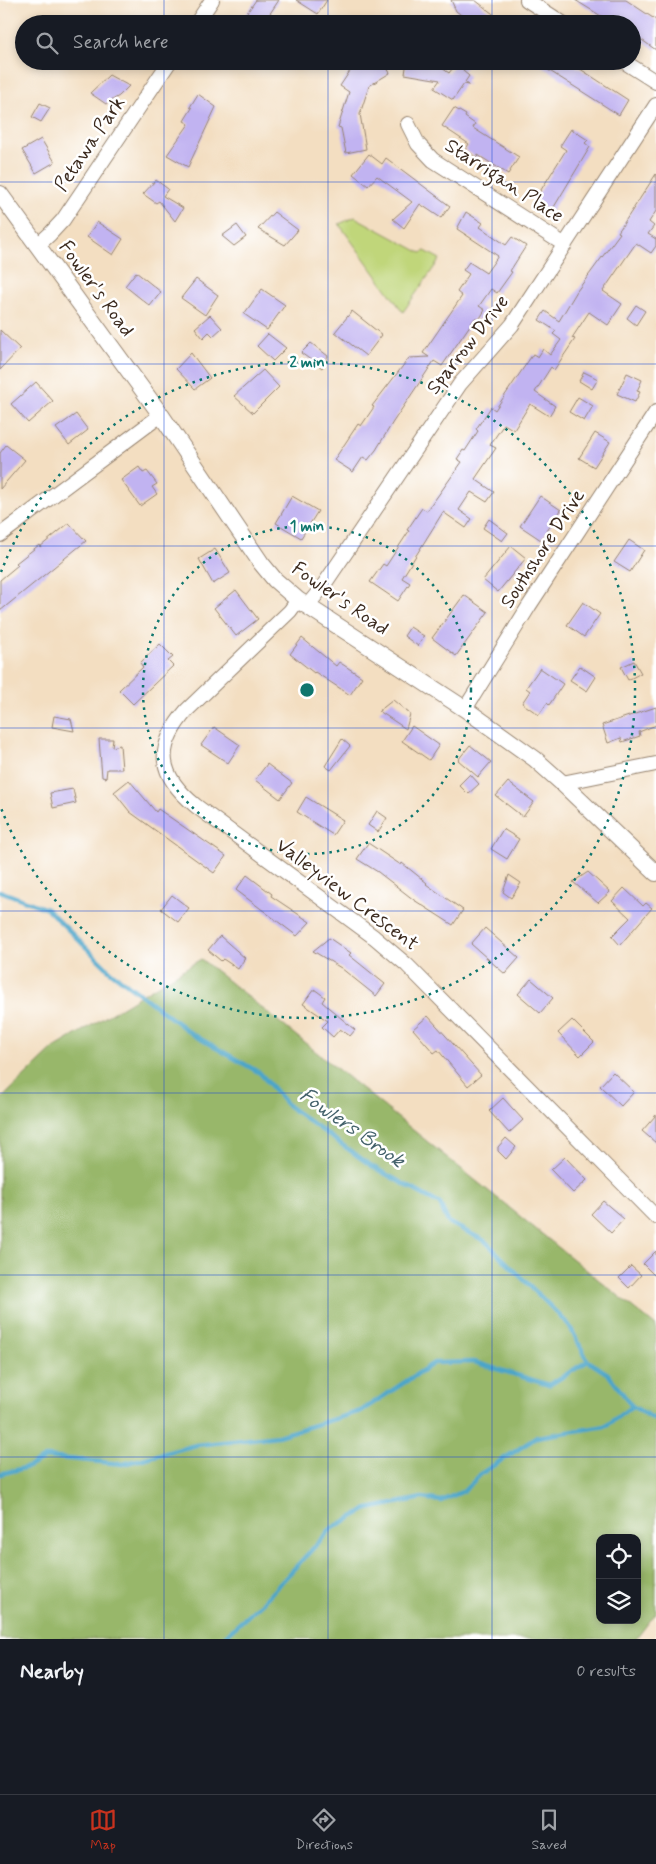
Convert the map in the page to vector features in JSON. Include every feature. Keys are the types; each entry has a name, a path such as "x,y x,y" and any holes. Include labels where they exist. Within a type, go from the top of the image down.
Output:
{"street":[{"path":"202,15 212,0"},
{"path":"527,0 550,15"},
{"name":"Petawa Park","path":"38,245 63,220 164,70"},
{"path":"637,70 656,82"},
{"name":"Sparrow Drive","path":"303,603 321,589 460,384 512,325 656,105"},
{"name":"Starrigan Place","path":"408,124 418,144 433,160 565,245"},
{"name":"Fowler's Road","path":"0,194 161,415 261,563 275,580 303,603 465,709 535,759 562,782 656,873"},
{"name":"Southshore Drive","path":"465,709 529,606 656,412"},
{"path":"0,535 161,415"},
{"name":"Valleyview Crescent","path":"303,603 290,611 187,710 177,722 169,736 165,754 165,764 171,780 184,796 196,806 374,937 408,965 656,1217"},
{"path":"562,782 656,764"}],"green space":[{"path":"355,217 421,253 425,251 440,259 403,312 339,224"},
{"path":"201,959 656,1326 656,1613 636,1639 0,1639 0,1100 54,1048"}],"building":[{"path":"256,0 279,0 269,15 245,15"},
{"path":"296,0 327,0 318,14"},
{"path":"451,0 475,0 494,15 461,15 456,11"},
{"path":"575,0 626,0 656,20 656,50 641,39 641,15 599,15"},
{"path":"388,70 390,73 369,86 360,114 366,149 346,153 341,128 338,127 349,92 340,86 350,71"},
{"path":"406,70 445,70 449,73 451,70 464,70 469,76 465,82 469,85 464,84 453,100 434,88 440,80 405,74"},
{"path":"548,70 582,70 628,100 619,115"},
{"path":"109,75 129,86 119,96 106,104 90,93"},
{"path":"198,94 216,107 188,167 167,155 189,124 184,121"},
{"path":"40,103 50,108 41,122 32,117"},
{"path":"454,108 466,115 465,117 475,124 473,128 519,157 508,174 478,155 477,158 465,150 469,144 442,126"},
{"path":"571,129 588,140 585,143 590,147 551,212 534,201 566,150 560,146"},
{"path":"41,139 55,162 36,173 22,150"},
{"path":"369,154 382,164 386,158 450,206 441,218 420,204 404,228 393,219 412,202 377,176 368,186 353,174"},
{"path":"656,174 656,211 649,222 654,226 648,234 656,239 656,246 651,253 636,243 603,291 622,304 608,325 589,312 572,338 575,339 554,370 551,367 535,392 555,406 549,416 530,404 514,430 504,424 490,445 496,448 475,479 494,492 487,502 471,492 459,510 472,519 466,528 443,512 402,578 410,583 398,601 370,582 383,564 386,566 422,508 427,511 462,462 457,459 463,450 465,451 478,431 476,429 491,407 495,410 533,354 538,357 543,349 550,355 561,340 553,334 556,331 539,320 545,311 559,321 577,291 620,233 618,232"},
{"path":"156,180 168,189 163,196 183,208 175,221 159,201 156,203 143,194"},
{"path":"274,212 298,230 285,245 258,229"},
{"path":"466,212 483,223 480,227 506,245 512,237 526,246 510,271 512,272 497,293 491,289 479,306 485,310 479,320 475,318 442,366 434,361 376,450 368,460 363,457 353,472 334,460 358,424 361,426 374,407 372,406 409,358 429,357 423,353 462,296 457,292 469,274 463,270 469,262 486,273 498,256 457,229"},
{"path":"97,222 123,239 113,255 87,237"},
{"path":"237,225 246,237 234,246 222,236"},
{"path":"136,272 161,292 150,306 125,286"},
{"path":"196,279 218,295 205,315 181,298"},
{"path":"262,289 285,305 267,330 244,314"},
{"path":"636,305 645,311 636,325 627,318"},
{"path":"352,311 382,335 366,356 335,332"},
{"path":"210,315 222,328 213,336 209,332 203,338 195,328"},
{"path":"0,330 20,349 0,370"},
{"path":"268,334 286,348 273,361 257,346"},
{"path":"311,343 328,356 322,368 301,353"},
{"path":"191,353 210,378 195,389 176,369"},
{"path":"263,370 279,387 253,413 234,396"},
{"path":"584,372 598,379 592,389 579,381"},
{"path":"627,373 642,380 637,391 640,392 635,402 617,394"},
{"path":"36,382 53,401 28,423 11,404"},
{"path":"578,397 593,406 584,421 569,412"},
{"path":"76,414 88,430 69,445 56,428"},
{"path":"595,433 610,442 594,467 579,458"},
{"path":"6,445 25,460 0,489 0,453"},
{"path":"139,467 143,473 147,471 157,484 152,487 157,494 140,506 121,480"},
{"path":"292,496 318,511 301,538 276,523"},
{"path":"540,496 561,510 541,540 520,526"},
{"path":"489,519 508,533 502,541 483,528"},
{"path":"69,523 86,541 0,611 0,580 18,565 16,563 39,545 40,547"},
{"path":"629,540 644,550 630,572 614,562"},
{"path":"511,546 526,558 498,592 483,580"},
{"path":"215,549 230,573 213,584 199,559"},
{"path":"236,590 258,619 236,636 214,608"},
{"path":"464,595 488,612 456,656 432,638"},
{"path":"583,602 600,614 584,637 567,625"},
{"path":"410,627 424,636 418,646 404,636"},
{"path":"302,638 336,666 339,662 362,677 350,695 314,673 290,654"},
{"path":"160,644 173,657 168,661 173,666 133,704 119,690 143,667 140,663"},
{"path":"634,661 641,673 628,680 621,667"},
{"path":"580,666 596,677 587,691 570,680"},
{"path":"540,668 563,684 549,705 547,703 539,715 522,703 530,691 526,688"},
{"path":"393,700 410,714 406,729 379,711"},
{"path":"656,707 656,725 639,732 640,736 622,742 621,738 608,743 602,725"},
{"path":"54,716 71,719 74,731 52,727"},
{"path":"412,726 439,745 429,760 402,741"},
{"path":"214,727 240,745 228,763 201,745"},
{"path":"99,739 113,739 112,747 120,745 122,769 107,769 106,778 102,777"},
{"path":"342,739 350,746 331,770 325,766"},
{"path":"470,745 491,762 478,777 458,760"},
{"path":"267,764 292,783 280,799 255,780"},
{"path":"470,774 479,784 468,794 459,785"},
{"path":"129,780 156,812 158,809 226,856 214,873 130,812 114,792"},
{"path":"508,782 534,802 523,817 496,796"},
{"path":"73,789 76,803 53,808 50,793"},
{"path":"306,797 343,820 333,835 297,812"},
{"path":"377,811 387,818 378,832 368,825"},
{"path":"503,829 519,839 507,859 491,849"},
{"path":"368,843 401,865 402,863 426,884 463,910 453,925 357,859"},
{"path":"588,872 610,892 598,903 573,882"},
{"path":"247,875 272,894 271,896 310,922 297,936 236,890"},
{"path":"509,875 521,883 511,898 503,892"},
{"path":"624,888 643,906 646,903 652,908 620,945 612,936 630,918 612,901"},
{"path":"172,895 189,908 178,922 161,909"},
{"path":"485,928 519,958 505,974 471,944"},
{"path":"220,936 245,958 238,969 223,959 221,961 208,950"},
{"path":"329,938 351,953 349,955 385,984 376,996 341,968 313,951"},
{"path":"531,979 553,998 540,1013 518,994"},
{"path":"314,989 325,997 322,1002 355,1030 350,1036 340,1029 333,1037 322,1027 328,1021 303,1004"},
{"path":"428,1016 481,1075 468,1086 438,1050 434,1053 413,1029"},
{"path":"572,1020 594,1042 580,1056 558,1033"},
{"path":"613,1072 634,1092 621,1106 600,1086"},
{"path":"503,1098 523,1120 509,1133 489,1111"},
{"path":"656,1115 656,1143 642,1131"},
{"path":"506,1138 516,1147 506,1159 498,1151 498,1147"},
{"path":"565,1157 587,1180 573,1193 551,1170"},
{"path":"603,1201 624,1219 611,1233 591,1214"},
{"path":"656,1251 656,1277 643,1264"},
{"path":"631,1266 641,1275 629,1288 619,1278"}],"waterway":[{"name":"Fowlers Brook","path":"0,891 47,909 110,971 192,1034 260,1073 288,1106 373,1167 440,1204 448,1222 485,1241 569,1325 588,1361 608,1374 632,1406 656,1420"},
{"path":"0,1474 28,1467 47,1457 123,1464 196,1445 278,1436 361,1411 434,1363 474,1362 549,1385 588,1361"},
{"path":"222,1639 263,1602 332,1528 368,1509 422,1498 441,1501 464,1491 482,1473 537,1437 606,1426 632,1406"}]}
